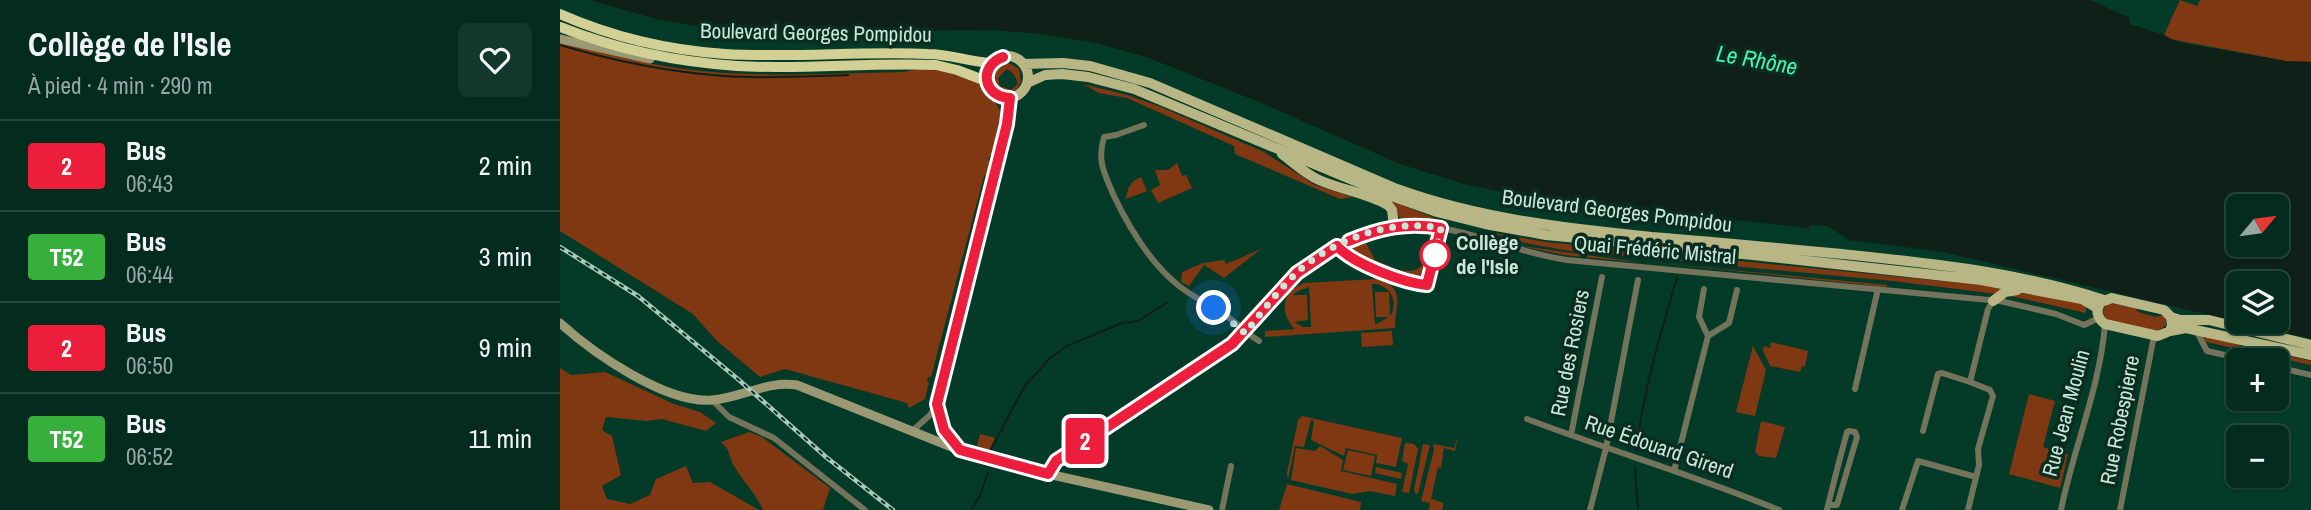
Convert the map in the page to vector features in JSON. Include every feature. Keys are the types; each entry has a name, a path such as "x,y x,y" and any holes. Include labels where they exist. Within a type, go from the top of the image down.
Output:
{"highway":[{"name":"Boulevard Georges Pompidou","path":"560,14 629,38 701,51 753,55 927,54 991,63"},
{"name":"Boulevard Georges Pompidou","path":"560,27 609,45 644,54 740,66 936,65 986,81"}],"main road":[{"path":"560,39 660,61 740,66"},
{"path":"1007,56 1023,64 1027,83 1020,93 1010,98 994,94 986,81 987,69 991,63 1007,56"},
{"name":"Boulevard Georges Pompidou","path":"1023,64 1083,65 1110,70 1150,83 1396,189 1488,216 1567,229 1944,265 2081,292 2101,313"},
{"name":"Boulevard Georges Pompidou","path":"1027,83 1045,75 1055,74 1111,82 1154,96 1413,205 1463,219 1523,232 1981,280 2085,300 2101,313 2154,336"},
{"path":"1274,147 1313,177 1388,205 1392,210 1394,226"},
{"path":"1993,301 2013,290 2055,295"},
{"name":"Boulevard Georges Pompidou","path":"2101,313 2112,298 2164,310 2171,317 2208,320 2311,345"},
{"path":"2170,331 2171,317"},
{"path":"560,323 615,364 656,387 689,398 712,400 736,396 774,384 793,384 960,450 1048,474 1209,510"},
{"path":"2154,336 2182,328 2311,355"}],"street":[{"path":"911,432 930,415 937,404 1003,145 1010,98"},
{"path":"1144,125 1104,137 1100,162 1126,223 1142,246 1177,284 1259,341"},
{"name":"Quai Frédéric Mistral","path":"1048,474 1056,461 1223,351 1245,333 1283,287 1309,263 1349,241 1394,226 1441,228 1533,254 1567,260 1993,301 2046,312 2084,325 2101,313"},
{"name":"Rue des Rosiers","path":"1571,435 1602,277"},
{"path":"1590,510 1606,448 1638,280"},
{"path":"1674,471 1708,336 1699,317 1704,289"},
{"path":"1855,389 1878,289"},
{"path":"1708,336 1729,323 1737,290"},
{"path":"1970,382 1993,301"},
{"name":"Rue Jean Moulin","path":"2062,510 2065,486 2072,471 2103,341 2101,313"},
{"path":"2196,330 2207,351 2226,355"},
{"name":"Rue Robespierre","path":"2120,510 2154,336"},
{"path":"2289,370 2311,375"},
{"path":"1923,431 1938,374 1942,373 1990,390 1993,396 1978,450 1979,461 1968,510"},
{"path":"712,400 729,417 774,438 865,510"},
{"path":"937,404 944,430 960,450"},
{"name":"Rue Édouard Girerd","path":"1527,419 1723,487 1779,510"},
{"path":"1849,430 1855,432 1857,437 1837,505 1827,508 1847,432 1849,430"},
{"path":"1902,510 1916,462 1976,477"},
{"path":"1222,510 1231,466"}],"shaded area":[{"path":"2180,0 2197,6 2200,0 2311,0 2311,62 2286,61 2170,39 2164,35"},
{"path":"560,42 654,64 712,72 808,74 904,72 924,69 942,71 980,82 1000,110 1001,133 997,150 990,155 988,161 992,163 990,173 984,176 931,377 928,377 925,399 909,408 907,403 785,369 760,377 716,340 693,314 560,231"},
{"path":"1005,63 1019,69 1021,82 1017,89 1008,93 997,89 992,79 996,68","holes":["1007,69 1014,74 1018,84 1011,90 1000,86 998,78"]},
{"path":"1083,84 1161,107 1264,152 1315,185 1353,197 1340,199 1235,154 1234,146 1127,98 1099,93"},
{"path":"1177,163 1182,176 1186,175 1192,188 1158,203 1151,190 1160,185 1155,170 1168,170"},
{"path":"1141,177 1147,191 1126,199 1130,185"},
{"path":"1374,194 1442,221 1400,219 1397,212"},
{"path":"1404,229 1431,231 1436,237 1432,263 1425,277 1419,279 1401,275 1371,263 1348,248 1364,239 1375,260 1402,270 1414,270 1425,262 1430,232 1407,230 1377,235"},
{"path":"1487,232 1546,242 2013,288 1997,294 1893,281 1570,251 1530,244"},
{"path":"1516,245 1643,263 1564,255"},
{"path":"1261,249 1224,278 1204,265 1189,286 1181,282 1182,272 1203,263 1224,260 1226,264"},
{"path":"1647,262 1887,285 1887,287"},
{"path":"1377,279 1387,283 1396,293 1395,328 1265,337 1265,331 1295,329 1286,316 1285,303 1296,287 1304,283","holes":["1372,284 1389,292 1375,292 1376,317 1389,317 1375,325","1309,287 1311,327 1303,327 1294,322 1308,320 1307,295 1293,295","1389,292 1394,306 1390,316"]},
{"path":"2020,293 2082,302 2086,304 2086,313 2006,295"},
{"path":"2110,303 2136,308 2138,312 2156,317 2163,315 2166,325 2158,331 2108,320 2103,313 2104,307"},
{"path":"1392,331 1393,345 1362,347 1361,333"},
{"path":"2202,333 2251,348 2233,348 2206,342"},
{"path":"1771,342 1808,351 1805,367 1802,366 1800,372 1770,366 1763,351 1764,346 1770,348"},
{"path":"1753,346 1766,370 1755,416 1736,412"},
{"path":"2289,356 2311,361 2311,365 2289,360"},
{"path":"560,368 571,375 605,372 674,404 700,412 716,423 706,431 662,419 647,421 606,417 602,430 612,436 621,475 602,486 607,499 630,504 650,495 656,479 686,466 693,483 710,482 759,510 560,510"},
{"path":"2029,394 2055,401 2043,447 2068,454 2060,488 2009,474"},
{"path":"1302,416 1402,438 1396,467 1376,463 1377,455 1346,448 1344,456 1311,440 1314,421 1311,420 1304,447 1295,446 1288,479 1298,420"},
{"path":"1761,421 1785,427 1776,458 1759,456 1755,452"},
{"path":"749,432 762,437 830,488 823,510 763,510 721,442"},
{"path":"980,434 995,438 989,451 977,446"},
{"path":"1458,436 1455,451 1444,448 1431,499 1444,503 1442,510 1429,510 1430,503 1421,501 1434,450 1433,444 1454,448"},
{"path":"1405,443 1414,444 1418,449 1409,493 1402,492 1408,464 1402,461"},
{"path":"1423,444 1430,445 1418,494 1414,490"},
{"path":"1320,446 1343,460 1341,471 1397,484 1395,496 1370,491 1352,494 1291,480 1296,448 1315,451"},
{"path":"1348,450 1375,456 1371,476 1343,470"},
{"path":"1376,467 1402,473 1401,479 1375,473"},
{"path":"1287,484 1361,502 1360,510 1279,510"}],"water":[{"name":"Le Rhône","path":"589,0 2090,0 2130,18 2130,24 2177,42 2286,61 2311,62 2311,339 2289,334 2289,271 2226,271 2226,319 1943,252 1849,240 1828,226 1811,225 1808,228 1540,199 1467,185 1400,164 1259,102 1149,58 1092,42 1033,33 986,30 820,32 714,29 656,19"}],"waterway":[{"path":"560,45 600,56 683,72 755,77 848,75"},
{"path":"1636,451 1658,342 1677,278"},
{"path":"990,451 1024,387 1050,358 1067,346 1122,323 1138,321 1168,302"},
{"path":"1635,467 1638,510"},
{"path":"971,510 980,496 988,472"}],"railway":[{"path":"560,247 638,296 826,457 893,510"}],"bus line":[{"name":"2","path":"1003,57 991,63 986,77 987,85 994,94 1010,98 1007,124 937,404 944,430 960,450 1048,474 1056,461 1232,344 1245,333 1297,273 1337,246 1343,253 1361,263 1405,282 1427,285 1441,228 1428,225 1394,226 1349,241"}],"place":[{"name":"Collège de l'Isle","path":"1435,255"}],"route":[{"path":"1214,308 1245,333 1303,267 1337,246 1386,228 1402,225 1441,228 1435,255"}]}
